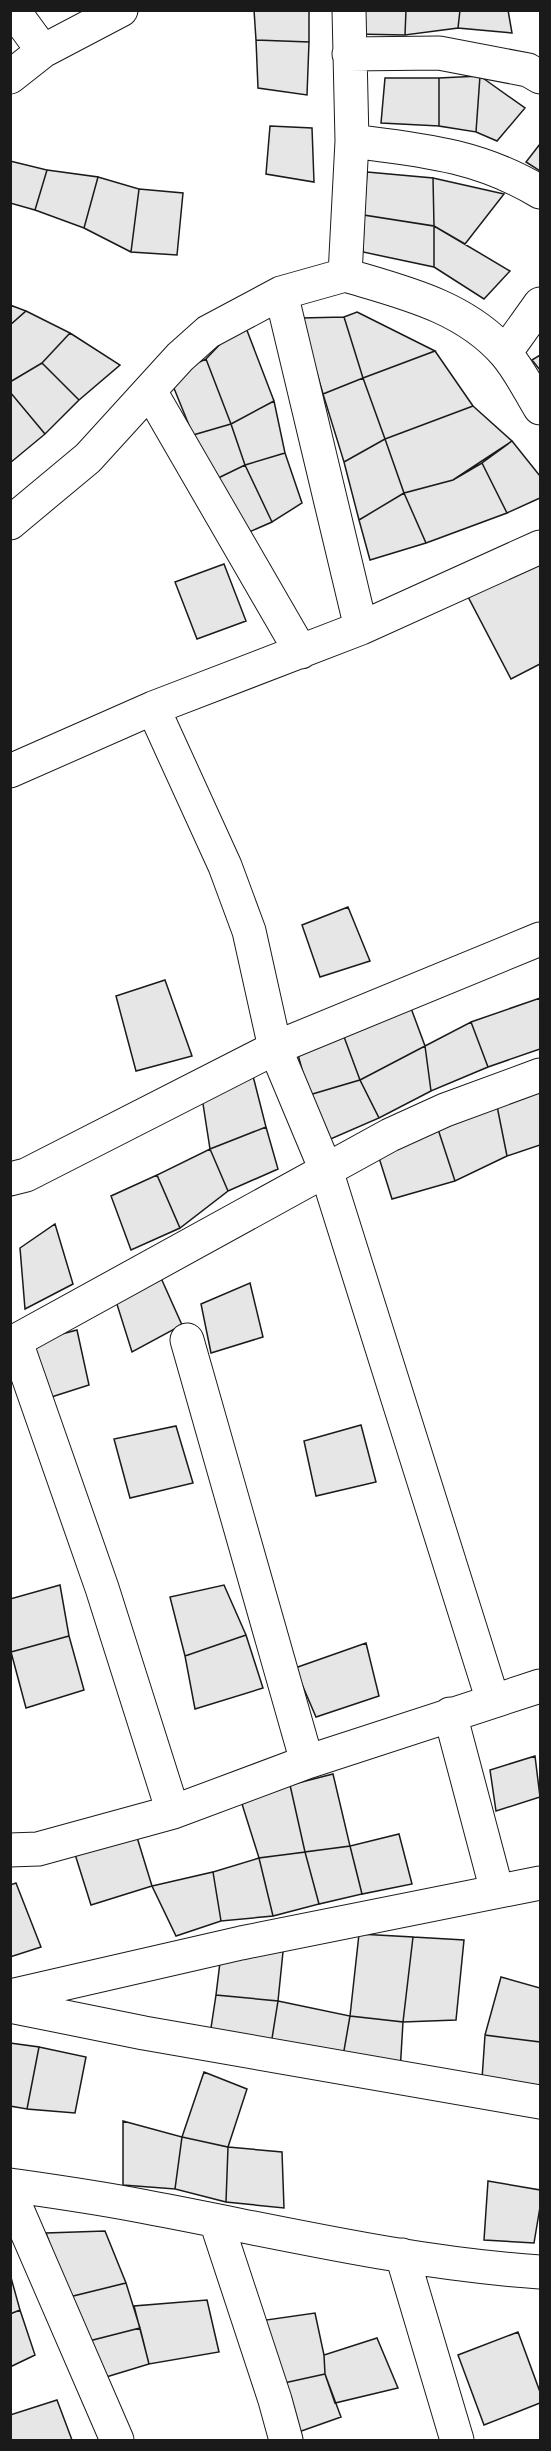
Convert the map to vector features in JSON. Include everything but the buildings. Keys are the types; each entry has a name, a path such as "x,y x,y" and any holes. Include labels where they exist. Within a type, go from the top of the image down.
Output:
{"street":[{"path":"13,10 43,51"},
{"path":"10,77 43,51 121,10"},
{"path":"345,275 352,141 349,10"},
{"path":"349,54 439,53 528,70 540,77"},
{"path":"352,141 446,153 484,164 540,192"},
{"path":"10,523 88,458 180,357 208,332 281,293 345,275 413,295 465,318 505,353 540,408"},
{"path":"281,293 361,628"},
{"path":"505,353 540,304"},
{"path":"150,390 301,652"},
{"path":"10,771 153,708 361,628 540,547"},
{"path":"153,708 225,866 245,920 275,1048 326,1170 493,1701"},
{"path":"10,1179 26,1175 275,1048 540,939"},
{"path":"173,1812 102,1588 14,1343 390,1136 445,1110 540,1075"},
{"path":"187,1340 307,1762"},
{"path":"10,1850 38,1849 173,1812 307,1762 540,1686"},
{"path":"450,1714 497,1891"},
{"path":"10,1996 242,1943 540,1883"},
{"path":"10,2006 144,2033 540,2102"},
{"path":"10,2185 136,2205 475,2268 540,2272"},
{"path":"10,2193 117,2440"},
{"path":"216,2221 286,2440"},
{"path":"402,2255 457,2440"}]}
